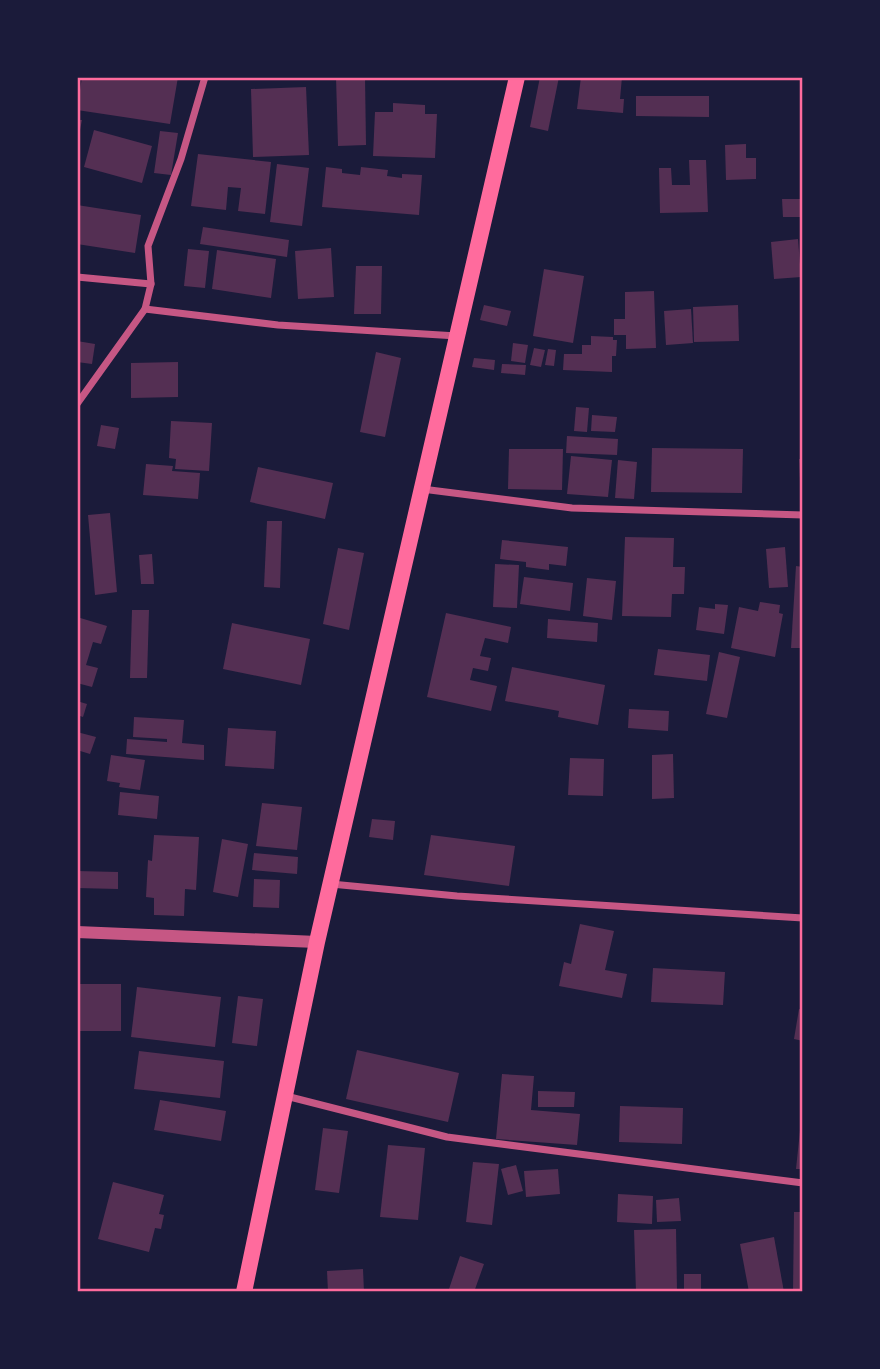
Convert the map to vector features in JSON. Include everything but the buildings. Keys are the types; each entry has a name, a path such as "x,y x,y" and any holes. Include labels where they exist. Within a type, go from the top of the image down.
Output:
{"main road":[{"path":"244,1292 330,883 517,77"}],"street":[{"path":"77,404 145,309 151,284 148,246 181,159 205,77"},
{"path":"77,277 151,284"},
{"path":"145,309 278,324 457,335"},
{"path":"422,489 572,508 803,515"},
{"path":"330,883 457,896 803,918"},
{"path":"77,932 317,942"},
{"path":"285,1096 447,1137 803,1183"}]}
